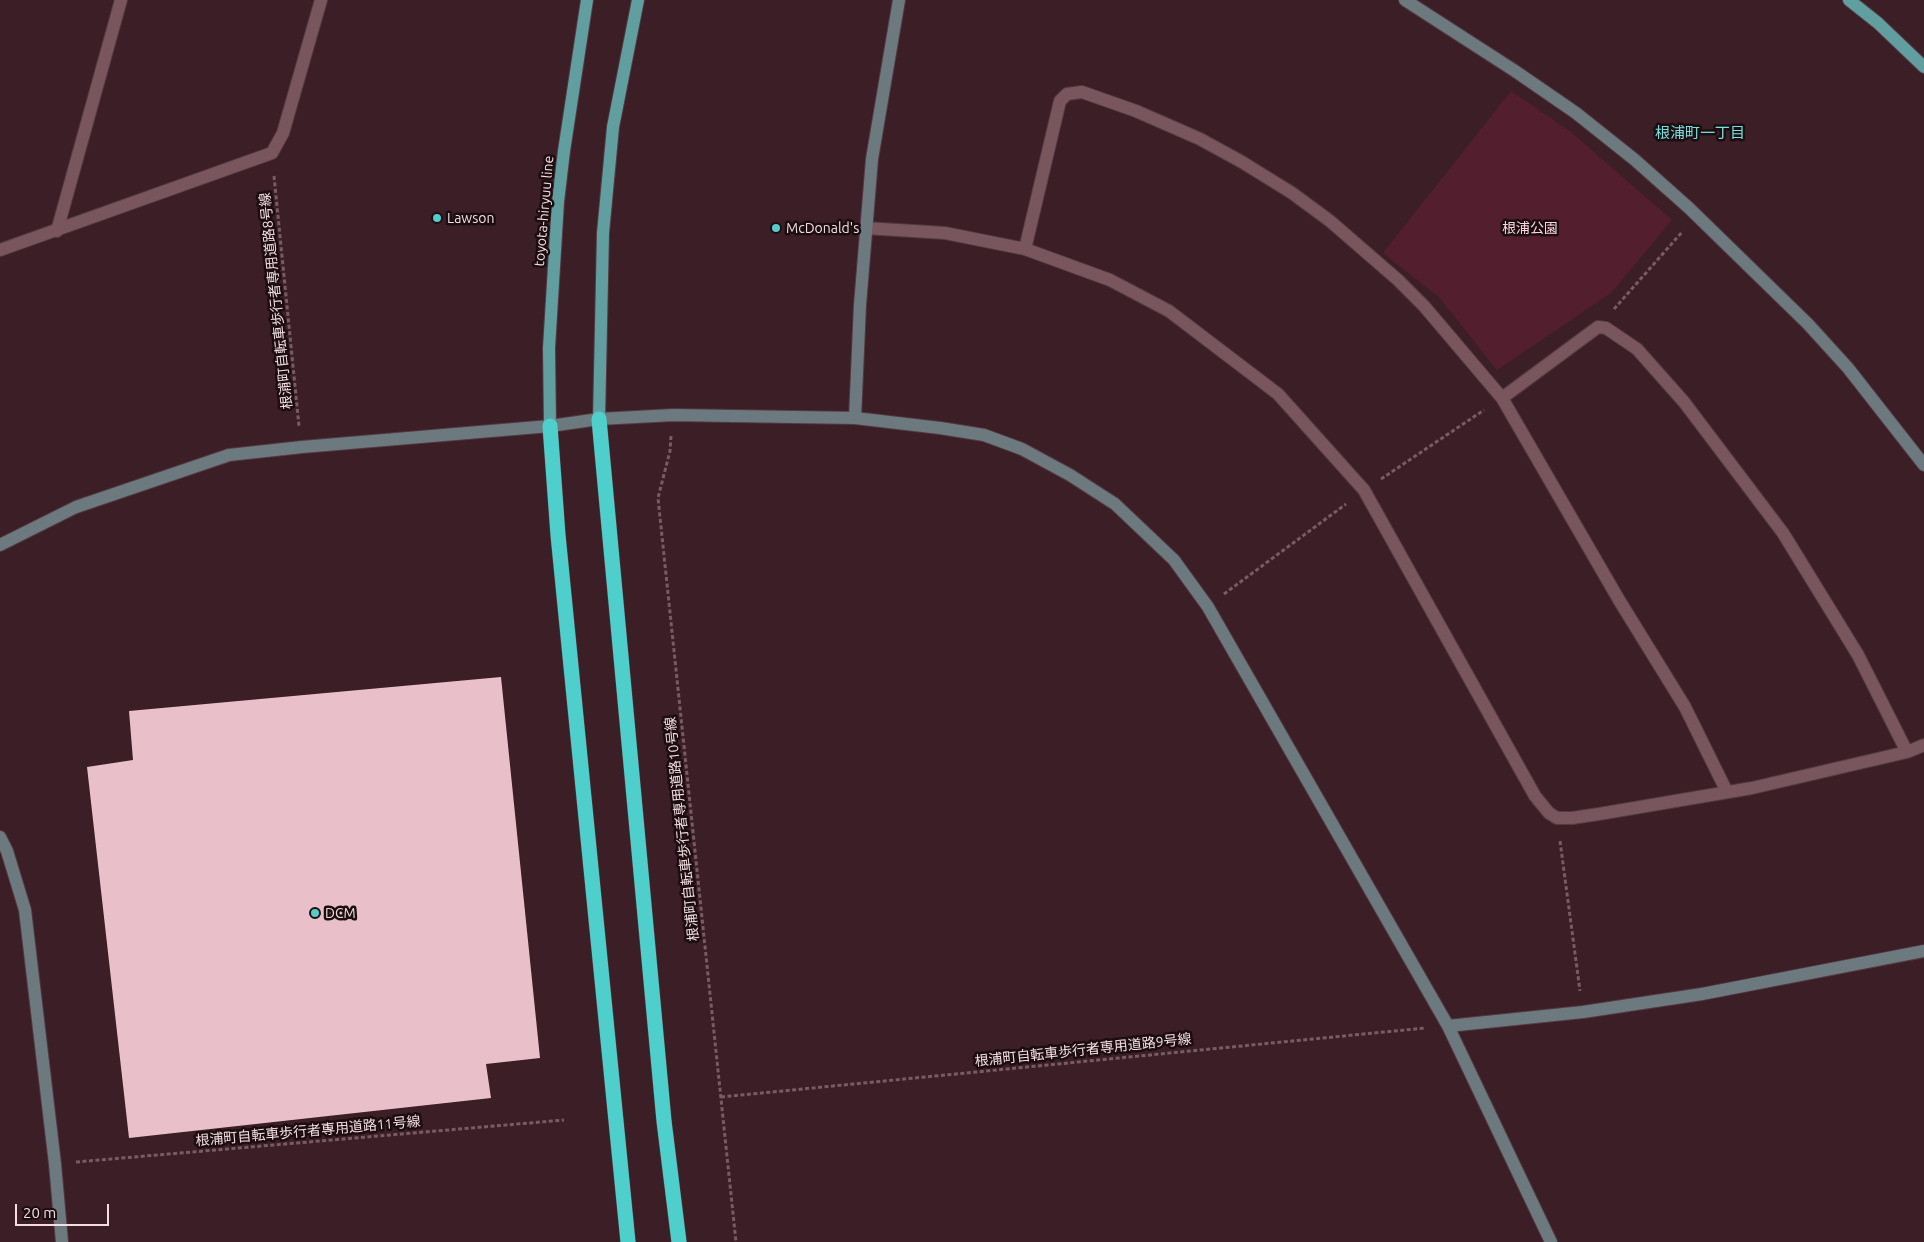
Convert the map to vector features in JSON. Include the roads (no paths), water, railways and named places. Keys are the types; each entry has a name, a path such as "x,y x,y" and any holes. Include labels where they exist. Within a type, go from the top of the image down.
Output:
{"highway":[{"path":"599,419 664,1121 679,1242"},
{"path":"550,426 558,535 628,1242"}],"main road":[{"name":"toyota-hiryuu line","path":"550,426 549,348 558,202 587,0"},
{"path":"599,419 603,234 613,127 638,0"},
{"path":"1849,0 1924,67"}],"street":[{"path":"57,231 121,0"},
{"path":"0,250 272,153 283,133 321,0"},
{"path":"855,418 856,368 865,228 872,159 899,0"},
{"path":"1405,0 1516,71 1576,113 1635,160 1697,216 1821,339 1848,368 1924,464"},
{"path":"1025,249 1060,101 1067,94 1082,92 1136,111 1200,140 1242,162 1292,193 1330,221 1398,280 1458,344 1502,398 1618,600 1685,707 1727,792"},
{"path":"865,228 945,233 1025,249 1110,280 1169,311 1278,394 1364,490 1535,796 1549,813 1557,818 1599,814 1727,792 1907,752 1924,745"},
{"path":"1502,398 1598,327 1606,328 1637,349 1684,402 1783,533 1858,655 1907,752"},
{"path":"0,545 76,507 228,455 302,447 550,426 599,419 673,415 855,418 984,435 1022,448 1070,475 1115,504 1174,560 1208,607 1448,1026 1551,1242"},
{"path":"0,837 25,910 55,1164 62,1242"},
{"path":"1448,1026 1582,1012 1702,994 1924,951"}],"place":[{"name":"Lawson","path":"437,218"},
{"name":"McDonald's","path":"776,228"},
{"name":"DCM","path":"315,913"}],"district":[{"name":"根浦町一丁目","path":"1700,133"}],"park label":[{"name":"根浦公園","path":"1530,228"}]}
